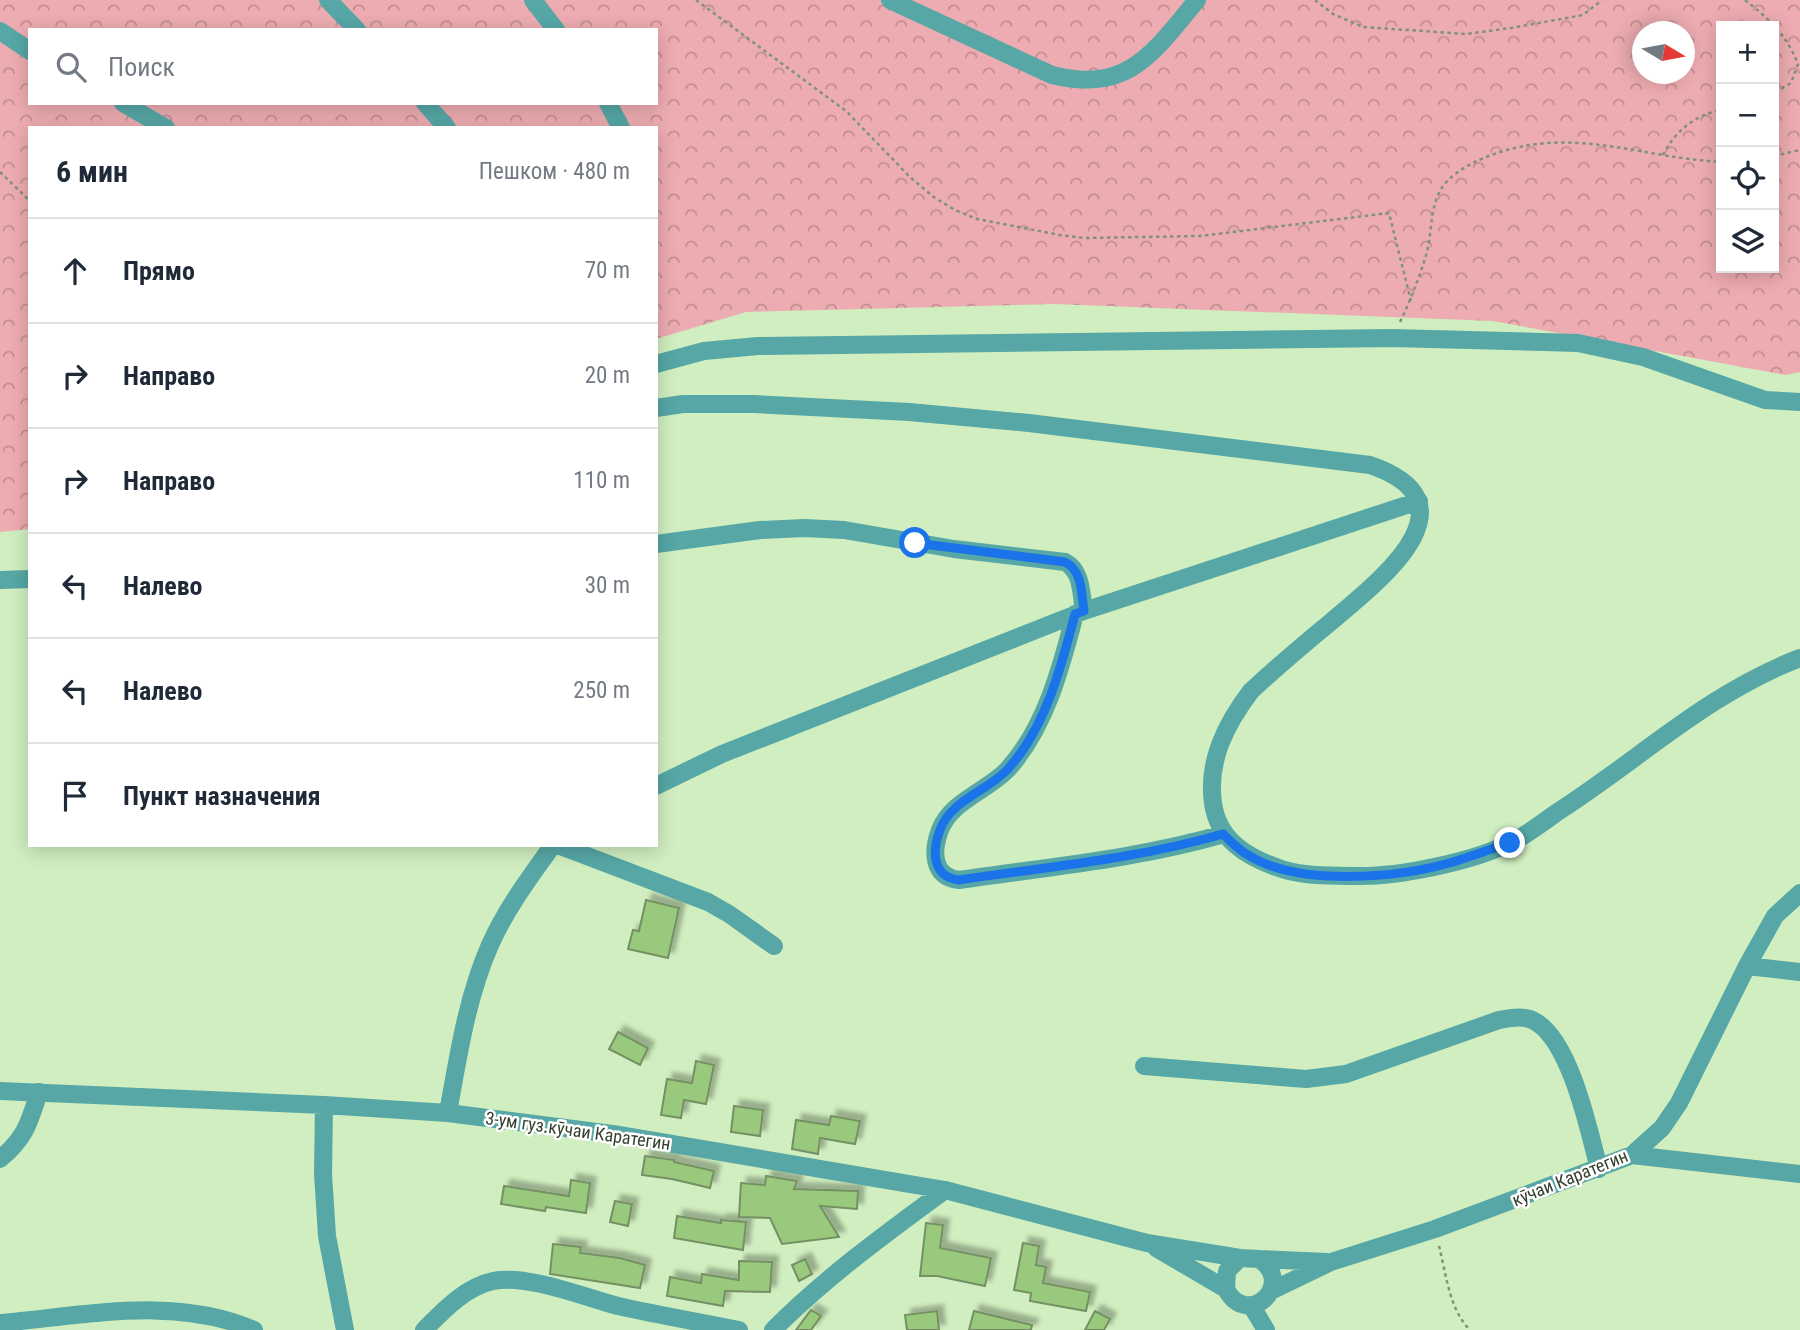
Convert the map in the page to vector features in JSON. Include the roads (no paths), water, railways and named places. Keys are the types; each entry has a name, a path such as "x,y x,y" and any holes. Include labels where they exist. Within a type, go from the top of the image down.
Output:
{"street":[{"path":"328,0 355,28"},
{"path":"533,0 554,28"},
{"path":"890,0 1052,75 1086,81 1116,76 1135,66 1164,40 1197,0"},
{"path":"0,31 28,50"},
{"path":"126,105 163,126"},
{"path":"427,105 445,126"},
{"path":"609,105 620,126"},
{"path":"658,363 704,351 758,346 1393,338 1594,345 1643,357 1765,400 1800,402"},
{"path":"658,408 683,404 753,404 909,412 1030,424 1370,465 1405,482 1419,501 1419,525 1405,553 1366,592 1251,691 1238,708 1219,744 1212,775 1213,803 1223,834 1248,856 1284,871 1312,875 1377,876 1451,863 1510,843 1599,786 1692,715 1723,695 1773,668 1800,658"},
{"path":"658,785 722,754 1080,613 1419,501"},
{"path":"658,544 804,527 844,530 954,549 1065,562 1074,567 1078,576 1080,613 1047,704 1018,756 999,777 957,807 946,819 935,848 941,874 959,880 1127,857 1179,847 1223,834"},
{"path":"0,580 28,579"},
{"path":"448,1113 461,1044 488,948 523,888 554,847"},
{"path":"561,847 708,902 774,946"},
{"name":"кӯчаи Каратегин","path":"1270,1292 1331,1262 1435,1229 1632,1155 1661,1128 1679,1103 1746,966 1775,916 1800,893"},
{"path":"1746,966 1800,972"},
{"path":"1144,1066 1306,1079 1328,1078 1499,1020 1525,1018 1544,1029 1563,1056 1577,1093 1599,1169"},
{"name":"3-ум гуз.кӯчаи Каратегин","path":"0,1091 448,1113 620,1135 945,1190 1147,1243 1240,1258"},
{"path":"0,1158 15,1146 27,1129 39,1092"},
{"path":"324,1105 327,1236 345,1330"},
{"path":"1632,1155 1800,1174"},
{"path":"773,1330 851,1258 945,1190"},
{"name":"3-ум гуз.кӯчаи Каратегин","path":"1147,1243 1226,1289"},
{"path":"1240,1258 1259,1259 1272,1273 1273,1285 1270,1292 1263,1301 1251,1306 1238,1303 1226,1289 1227,1271 1240,1258"},
{"name":"кӯчаи Каратегин","path":"1259,1259 1331,1262"},
{"path":"424,1330 470,1290 493,1281 512,1280 532,1282 622,1306 739,1330"},
{"path":"1251,1306 1266,1330"},
{"path":"0,1323 153,1310 213,1315 254,1330"}]}
